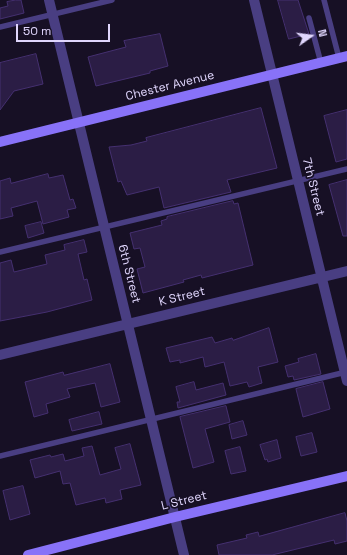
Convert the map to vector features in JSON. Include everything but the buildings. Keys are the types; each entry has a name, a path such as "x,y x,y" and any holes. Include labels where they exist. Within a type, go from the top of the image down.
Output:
{"main road":[{"name":"Chester Avenue","path":"0,142 343,57"},
{"name":"L Street","path":"28,555 175,517 347,476"}],"street":[{"name":"6th Street","path":"48,0 184,555"},
{"name":"7th Street","path":"254,0 346,375"},
{"name":"K Street","path":"0,355 347,271"}],"lane":[{"path":"0,27 112,0"},
{"path":"324,0 343,57"},
{"path":"309,18 321,63"},
{"path":"0,252 347,169"},
{"path":"0,456 151,419 346,375"}]}
